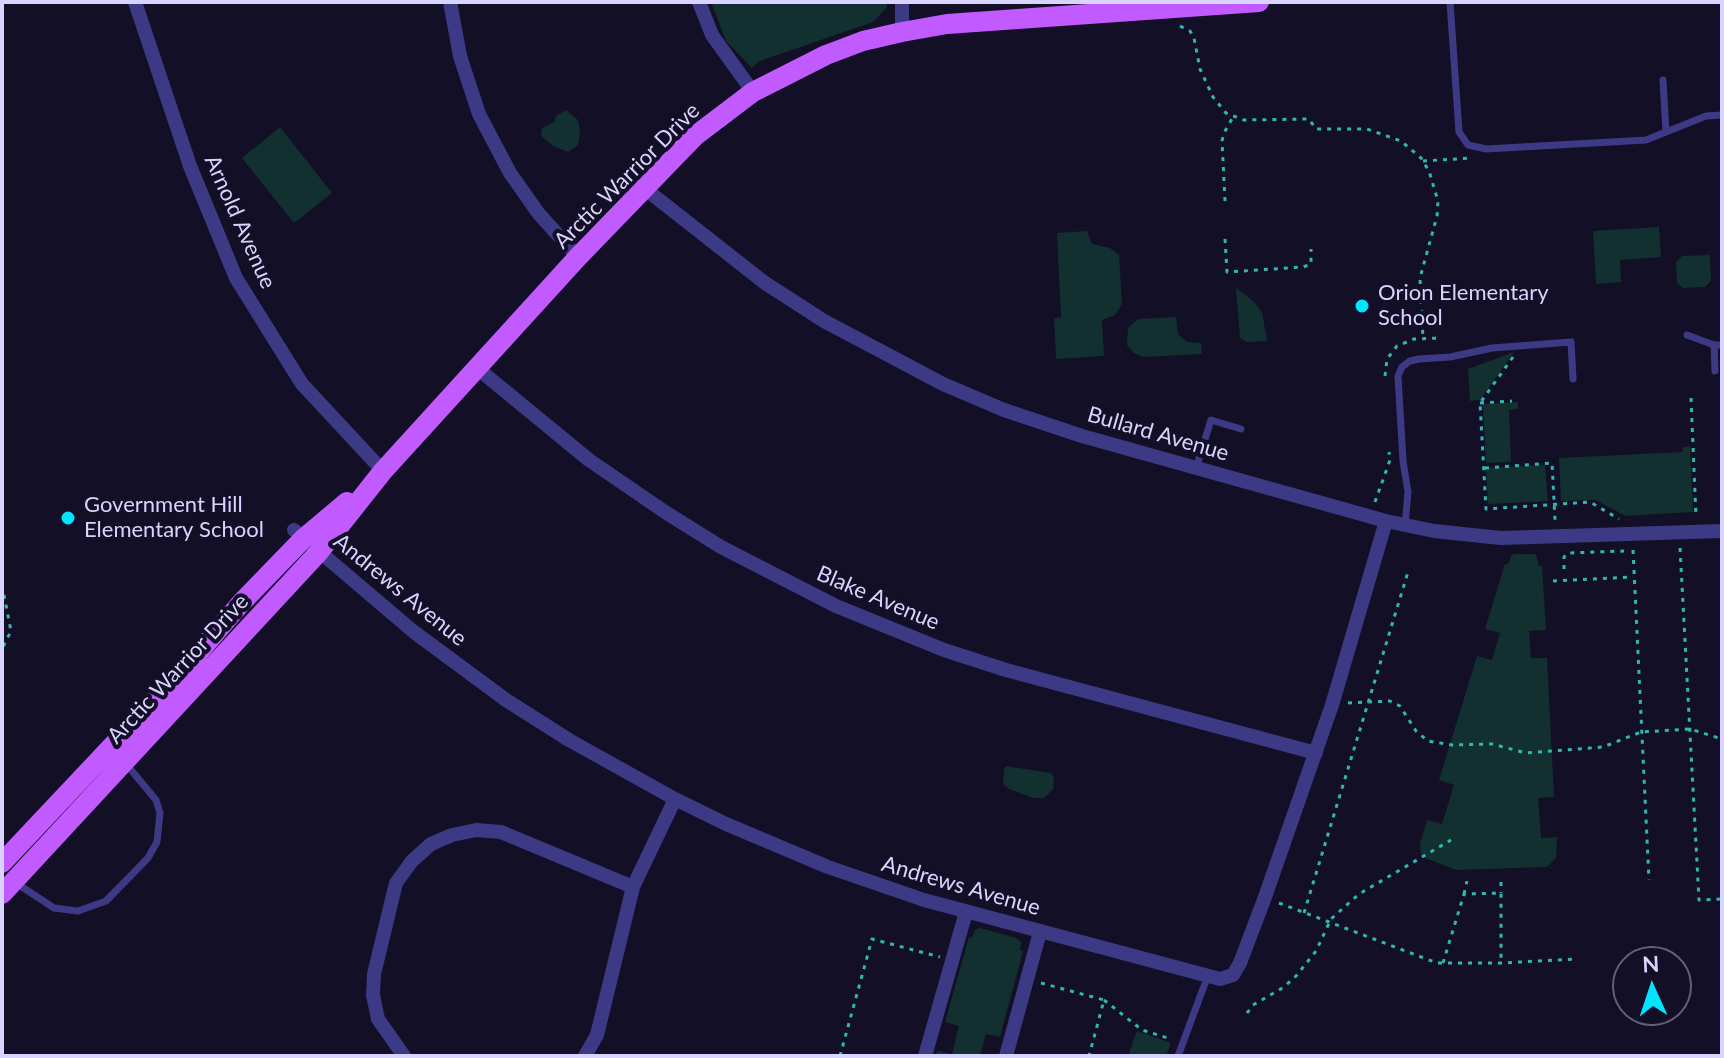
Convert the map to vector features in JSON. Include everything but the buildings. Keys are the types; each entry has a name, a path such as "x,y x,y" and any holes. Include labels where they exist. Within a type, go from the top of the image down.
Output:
{"main road":[{"name":"Arctic Warrior Drive","path":"2,863 180,674 241,603 383,471 644,188 695,136 753,92 826,55 863,41 902,32 947,24 1259,2"},
{"name":"Arctic Warrior Drive","path":"8,888 124,762 305,541"}],"street":[{"name":"Arnold Avenue","path":"135,2 190,166 236,278 302,384 383,471"},
{"path":"450,2 460,56 479,114 510,173 539,214 578,257"},
{"path":"699,2 712,35 753,92"},
{"path":"902,2 902,32"},
{"name":"Bullard Avenue","path":"644,188 765,283 824,321 943,384 1004,410 1082,436 1405,525 1501,538 1722,531"},
{"name":"Blake Avenue","path":"477,368 589,460 665,512 721,547 836,606 1006,670 1316,753"},
{"path":"1207,978 1220,979 1233,975 1240,963 1332,705 1386,521"},
{"name":"Andrews Avenue","path":"305,541 414,632 506,700 569,740 726,824 828,867 966,912 1207,978"},
{"path":"585,1056 597,1035 633,887 675,799"},
{"path":"404,1056 378,1019 373,995 374,974 396,883 412,861 431,844 476,830 501,832 633,887"},
{"path":"925,1056 966,912"},
{"path":"1006,1056 1040,932"}],"lane":[{"path":"1450,2 1459,132 1468,145 1486,149 1646,140 1706,116 1722,115"},
{"path":"1663,80 1666,132"},
{"path":"1687,335 1718,345 1715,371"},
{"path":"1405,525 1408,492 1398,376 1402,367 1419,359 1450,357 1516,345 1571,342 1573,379"},
{"path":"1196,468 1211,420 1241,429"},
{"path":"8,888 54,908 78,911 106,901 148,858 157,842 160,813 156,800 124,762"},
{"path":"1178,1056 1207,978"}],"path":[{"path":"1178,26 1190,31 1200,69 1213,97 1219,107 1233,117 1244,120 1309,119 1316,129 1367,129 1401,141 1421,158 1429,171 1438,201 1437,216 1420,278 1423,339"},
{"path":"1225,201 1222,141 1233,117"},
{"path":"1225,239 1227,272 1303,267 1311,264 1311,249"},
{"path":"1516,345 1516,353 1480,403 1486,509 1590,502 1620,520 1627,520"},
{"path":"1691,398 1696,517 1706,518"},
{"path":"1480,403 1512,401"},
{"path":"1484,468 1552,463 1556,536"},
{"path":"1668,548 1680,547 1699,900 1722,899"},
{"path":"1632,550 1649,880"},
{"path":"1564,569 1564,557 1568,553 1644,550"},
{"path":"1304,913 1408,572"},
{"path":"1553,581 1633,577"},
{"path":"2,585 11,631 2,649"},
{"path":"1332,705 1390,701 1400,706 1421,737 1452,745 1478,743 1537,753 1603,747 1641,732 1690,729 1722,739"},
{"path":"1247,1013 1253,1005 1284,987 1308,964 1330,923 1342,908 1371,886 1451,840"},
{"path":"1443,963 1467,881"},
{"path":"1501,882 1501,963"},
{"path":"1464,894 1501,893"},
{"path":"1265,897 1437,963 1577,959"},
{"path":"840,1056 872,939 940,957 944,946"},
{"path":"1038,982 1104,1000 1142,1030 1183,1043"},
{"path":"1089,1056 1104,1000"}],"green space":[{"path":"711,2 887,2 887,7 873,22 760,61 752,68 726,41"},
{"path":"566,110 578,120 580,132 578,145 568,152 553,146 541,136 542,128"},
{"path":"280,127 332,193 294,223 242,158"},
{"path":"1659,227 1661,257 1620,260 1621,282 1596,284 1593,231"},
{"path":"1087,231 1092,244 1110,248 1119,255 1122,304 1115,315 1102,320 1104,356 1056,359 1054,318 1061,317 1057,233"},
{"path":"1710,255 1711,281 1705,287 1683,288 1677,283 1676,262 1682,256"},
{"path":"1236,288 1262,312 1267,341 1246,342 1240,338"},
{"path":"1176,317 1178,334 1187,342 1201,343 1202,354 1143,357 1127,345 1128,328 1138,319"},
{"path":"1514,352 1480,400 1470,401 1468,369"},
{"path":"1518,402 1518,409 1509,410 1511,462 1486,463 1483,404"},
{"path":"1690,446 1693,512 1626,516 1595,500 1561,501 1559,458 1683,452 1683,447"},
{"path":"1545,465 1548,501 1488,504 1486,468"},
{"path":"1515,554 1536,554 1539,566 1542,566 1546,630 1529,631 1531,658 1547,658 1554,797 1538,798 1541,838 1557,837 1556,858 1547,867 1456,870 1425,858 1421,854 1420,844 1427,820 1442,824 1454,785 1439,780 1477,656 1492,660 1500,633 1485,629 1505,564"},
{"path":"1006,766 1051,773 1053,789 1044,798 1034,798 1009,789 1003,784"},
{"path":"980,928 1016,938 1021,942 1020,950 1023,951 1000,1037 986,1034 980,1056 936,1056 937,1051 952,1054 959,1026 945,1022 969,937 972,938 975,930"},
{"path":"1137,1031 1171,1043 1166,1056 1128,1056"}],"place":[{"name":"Orion Elementary School","path":"1362,306"},
{"name":"Government Hill Elementary School","path":"68,518"}]}
